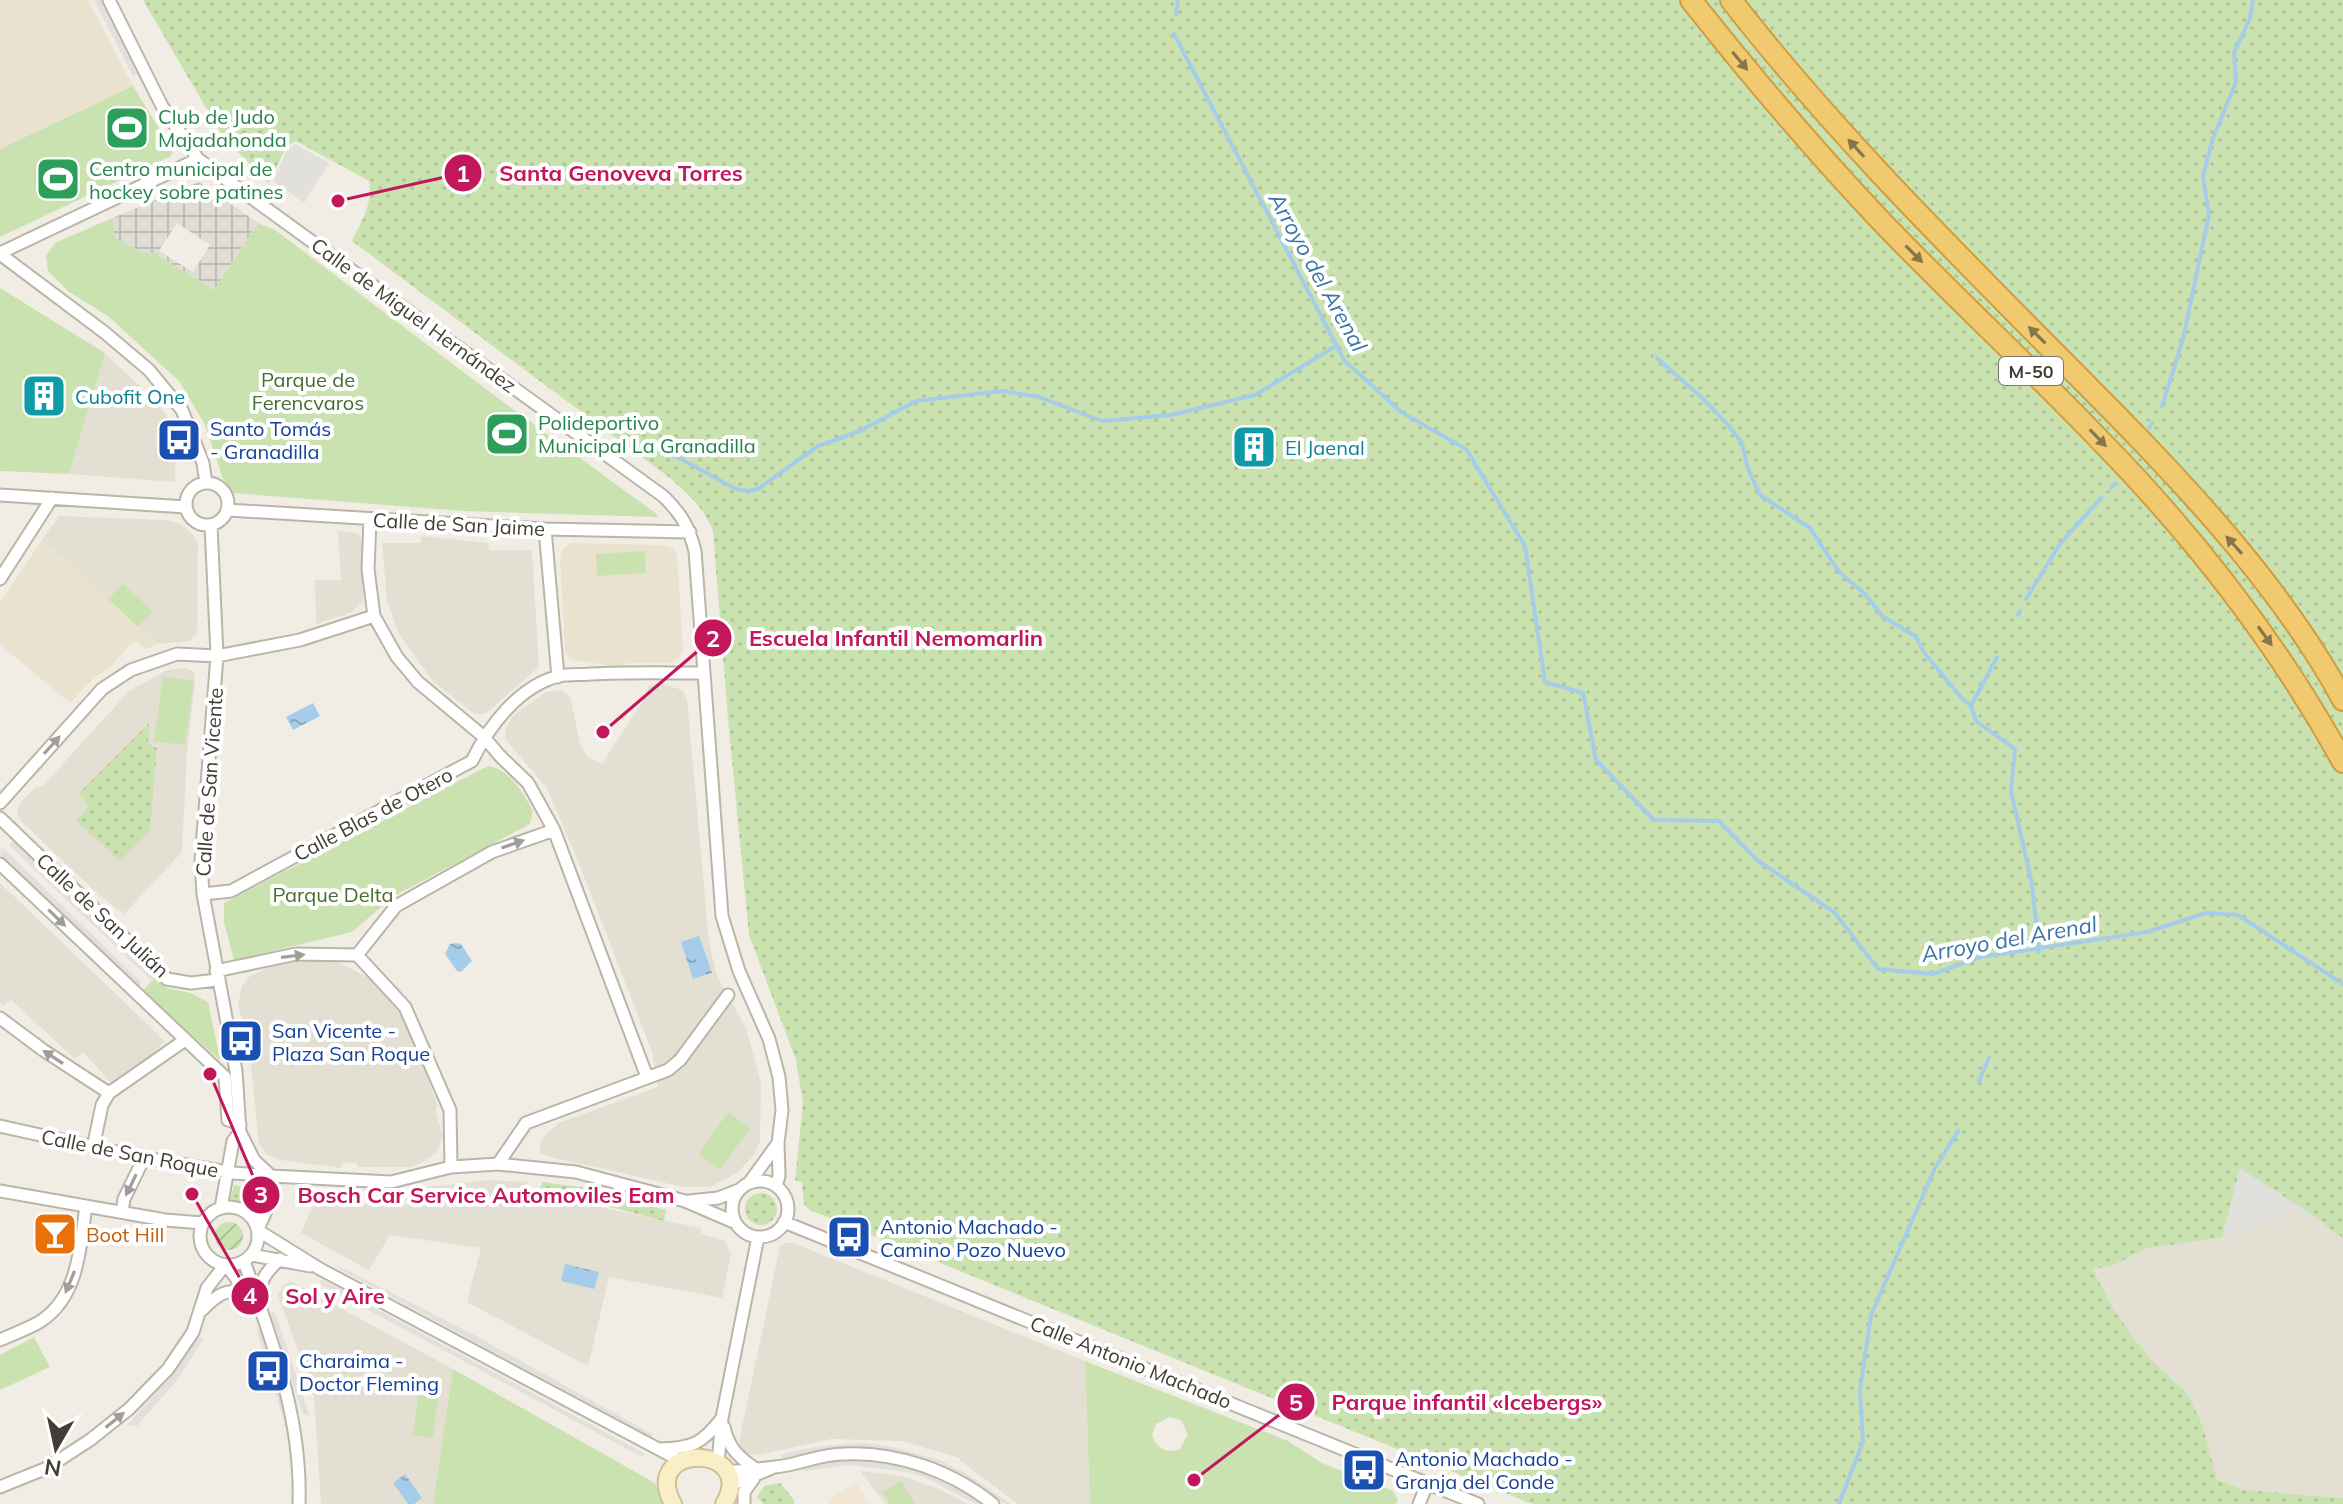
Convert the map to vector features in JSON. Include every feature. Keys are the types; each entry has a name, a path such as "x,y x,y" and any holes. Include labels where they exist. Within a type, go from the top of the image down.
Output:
{"highway":[{"name":"M-50","path":"1691,0 1741,63 1881,220 2102,441 2219,574 2270,642 2313,707 2343,762"},
{"name":"M-50","path":"1731,0 1767,47 1907,204 2122,421 2242,554 2297,626 2343,700"}],"street":[{"name":"Calle de Miguel Hernández","path":"109,0 162,106 198,159 663,496 680,513 695,551 722,916 739,971 769,1039 779,1077 782,1110 776,1186"},
{"path":"198,159 0,254 149,370 182,410 203,463 206,483"},
{"path":"206,483 219,486 227,496 228,510 222,519 211,525 192,519 186,507 193,488 206,483"},
{"path":"0,495 186,507"},
{"path":"0,579 52,498"},
{"name":"Calle de San Jaime","path":"228,510 545,529 690,532"},
{"path":"370,520 368,569 374,616 397,657 418,682 484,737 528,783 554,830 647,1077"},
{"name":"Calle de San Vicente","path":"211,525 217,656 201,861 203,894 236,1071 240,1128 254,1160 271,1176"},
{"path":"545,529 558,677"},
{"path":"0,803 102,689 131,670 177,654 217,656 300,640 374,616"},
{"name":"Calle Blas de Otero","path":"203,894 231,891 472,761 484,737 501,716 528,691 558,677 605,673 703,673"},
{"name":"Calle de San Julián","path":"0,818 167,979 191,983 296,954 357,955"},
{"path":"451,1167 450,1110 405,1007 357,955 396,906 492,852 554,830"},
{"name":"Calle de San Julián","path":"0,864 225,1077 228,1120 240,1128"},
{"path":"498,1164 526,1123 668,1070 680,1060 728,995"},
{"path":"0,1018 109,1093"},
{"path":"93,1148 102,1105 109,1093 185,1040"},
{"name":"Calle de San Roque","path":"0,1126 93,1148 227,1172 391,1182 451,1167 498,1164 576,1172 685,1201"},
{"name":"Calle de San Vicente","path":"221,1208 233,1141 240,1128"},
{"path":"736,1223 732,1205 778,1143"},
{"path":"122,1212 124,1199 144,1158"},
{"path":"258,1230 273,1195 271,1176"},
{"path":"761,1181 776,1186 788,1207 784,1222 773,1233 758,1237 750,1235 736,1223 685,1201 718,1198 761,1181"},
{"path":"0,1191 201,1229"},
{"path":"0,1340 40,1321 59,1306 75,1273 86,1206"},
{"path":"261,1311 226,1265 210,1258 201,1243 201,1229 214,1211 221,1208 240,1209 254,1220 258,1230 258,1242 248,1258 290,1403 298,1463 299,1504"},
{"name":"Calle Antonio Machado","path":"784,1222 1478,1504"},
{"path":"258,1230 320,1269 681,1461"},
{"path":"724,1483 722,1418 758,1237"},
{"path":"0,1487 47,1468 129,1409 168,1369 193,1332 207,1288 226,1265 248,1258 280,1259 320,1269"},
{"path":"261,1311 259,1287 265,1273 280,1259"},
{"path":"202,1310 219,1294 237,1290 248,1294"},
{"path":"655,1449 688,1448 705,1439 722,1418"},
{"path":"722,1418 726,1439 737,1457 753,1472"},
{"path":"655,1449 670,1475"},
{"path":"724,1483 753,1472 842,1453 882,1456 932,1468 972,1487 993,1504"},
{"path":"673,1504 667,1486 670,1475 681,1461 697,1456 724,1483"},
{"path":"744,1504 744,1492 753,1472"},
{"path":"1419,1504 1427,1484"}],"shaded area":[{"path":"0,0 88,0 133,86 0,149"},
{"path":"94,0 101,0 139,74 133,76"},
{"path":"295,144 329,163 304,203 273,181 287,150"},
{"path":"199,182 258,223 214,290 154,253 142,252 114,238 112,218","holes":["177,223 210,245 193,272 159,251"]},
{"path":"105,353 155,401 168,418 175,482 69,474"},
{"path":"59,516 167,520 180,524 193,534 198,543 197,635 192,636 191,641 158,644 42,540"},
{"path":"338,531 358,533 361,538 363,601 352,612 316,624 315,580 341,580"},
{"path":"422,536 488,543 489,550 532,550 539,667 485,714 474,714 432,680 399,634 387,600 382,543 421,543"},
{"path":"42,540 158,644 145,649 138,642 131,643 110,668 96,676 70,703 0,644 0,603"},
{"path":"573,543 664,545 672,548 677,555 683,651 677,658 670,663 628,663 622,668 570,659 565,652 560,557 563,548"},
{"path":"187,668 194,672 195,682 187,752 182,852 124,914 100,896 21,821 17,812 21,802 37,786 42,787 129,691 167,670"},
{"path":"660,683 682,690 687,699 709,943 717,976 746,1028 761,1083 760,1141 754,1155 738,1172 710,1187 683,1187 546,1156 541,1154 539,1147 543,1137 559,1123 658,1087 652,1052 578,861 547,788 505,739 506,728 513,716 529,704 547,692 562,690 570,697 580,743 587,756 602,764 644,699 649,686"},
{"path":"14,840 157,976 152,981 9,845"},
{"path":"2,847 142,983 138,987 0,855"},
{"path":"0,883 165,1041 112,1084 83,1052 75,1059 11,1000 3,1006 0,1003"},
{"path":"298,959 337,962 369,978 398,1005 407,1021 437,1104 436,1114 443,1136 436,1153 423,1162 412,1167 358,1167 357,1163 343,1162 341,1168 281,1160 267,1155 259,1143 249,1045 238,1004 242,986 249,977"},
{"path":"2240,1168 2303,1209 2243,1234 2222,1237"},
{"path":"489,1180 528,1182 526,1197 569,1201 701,1228 701,1234 724,1240 731,1254 722,1298 609,1277 588,1366 467,1302 481,1248 390,1235 369,1270 301,1233 314,1203 407,1205 413,1191 418,1188"},
{"path":"2303,1209 2343,1238 2343,1498 2244,1490 2217,1479 2203,1426 2188,1394 2148,1357 2114,1310 2093,1268 2114,1265 2146,1249 2243,1234"},
{"path":"793,1243 1085,1361 1090,1504 1018,1504 960,1458 902,1441 831,1439 759,1455 741,1449 739,1442 780,1246"},
{"path":"334,1266 476,1336 652,1434 653,1438"},
{"path":"321,1279 644,1453 642,1457 320,1284"},
{"path":"292,1282 453,1369 433,1504 321,1504 314,1395 278,1295 284,1284"},
{"path":"275,1312 309,1415 303,1414 270,1313"},
{"path":"262,1328 292,1430 287,1432 257,1330"},
{"path":"204,1337 178,1379 137,1426 127,1425 167,1381 196,1338"},
{"path":"861,1443 888,1446 940,1460 1011,1504 1005,1504 951,1470 897,1451 843,1447 782,1458 781,1454 821,1446"},
{"path":"843,1460 915,1470 939,1478 983,1504 976,1504 922,1476 902,1471 849,1465 803,1471 802,1467"},
{"path":"860,1471 902,1476 968,1504 886,1504"},
{"path":"856,1483 869,1504 830,1504 828,1500"}],"green space":[{"path":"143,0 2343,0 2343,1238 2303,1209 2243,1234 2146,1249 2114,1265 2093,1269 2114,1310 2148,1357 2188,1394 2203,1426 2217,1479 2244,1490 2343,1498 2343,1504 1532,1504 810,1210 804,1204 802,1182 795,1180 803,1103 796,1060 749,935 713,531 705,515 670,478 352,241 368,205 369,181 296,141 286,147 269,183 223,137"},
{"path":"133,86 173,151 171,156 0,237 0,149"},
{"name":"Parque de Ferencvaros","path":"112,218 115,238 142,252 154,253 214,290 258,223 275,230 518,413 518,418 524,417 658,515 463,511 233,493 223,479 205,425 180,382 109,317 68,291 48,271 46,256 55,243"},
{"path":"0,288 105,353 69,474 0,471"},
{"path":"645,551 646,573 597,576 596,554"},
{"path":"123,584 153,611 138,627 108,599"},
{"path":"163,677 194,681 185,745 154,741"},
{"path":"149,723 148,744 157,748 150,831 120,861 76,821 89,805 78,794"},
{"name":"Parque Delta","path":"488,766 503,772 520,790 533,811 530,824 394,896 352,932 234,960 224,922 224,903"},
{"path":"157,976 167,988 191,993 208,1002 220,1060 142,991"},
{"path":"728,1112 750,1128 720,1170 698,1154"},
{"path":"542,1182 587,1188 600,1193 598,1204 539,1195"},
{"path":"234,1185 263,1191 260,1213 243,1203 230,1200"},
{"path":"761,1193 772,1198 777,1209 772,1220 761,1225 750,1220 745,1209 750,1198"},
{"path":"608,1194 666,1210 664,1221 606,1206"},
{"path":"229,1222 239,1226 243,1236 239,1246 229,1250 219,1246 215,1236 219,1226"},
{"path":"34,1337 50,1367 0,1390 0,1355"},
{"path":"1085,1361 1288,1441 1322,1463 1393,1491 1398,1499 1396,1504 1090,1504","holes":["1170,1417 1181,1420 1188,1435 1180,1449 1171,1451 1159,1447 1152,1435 1156,1424"]},
{"path":"453,1369 655,1483 664,1504 433,1504"},
{"path":"419,1389 439,1392 433,1438 413,1435"},
{"path":"901,1481 915,1504 890,1504 882,1492"},
{"path":"780,1483 794,1504 763,1504 757,1497 764,1486"}],"water":[{"path":"313,703 320,716 293,730 286,717"},
{"path":"699,936 712,973 693,979 681,942"},
{"path":"450,944 461,944 472,961 461,972 445,954"},
{"path":"565,1264 599,1272 594,1289 561,1281"},
{"path":"405,1474 422,1498 414,1504 408,1504 393,1483"}],"waterway":[{"name":"Arroyo del Arenal","path":"1176,15 1178,0"},
{"path":"2162,406 2183,339 2209,215 2203,176 2213,138 2236,82 2234,53 2250,18 2253,0"},
{"name":"Arroyo del Arenal","path":"1174,34 1344,360 1401,412 1466,449 1525,546 1545,682 1583,693 1596,760 1654,820 1719,821 1757,860 1835,913 1878,969 1933,974 1981,957 2147,932 2206,913 2238,915 2343,984"},
{"path":"659,447 736,489 748,491 758,489 818,446 860,431 916,401 1002,391 1039,397 1102,421 1171,415 1255,395 1336,346"},
{"path":"1657,358 1702,398 1742,443 1748,469 1760,495 1810,528 1839,572 1865,594 1882,616 1915,636 1926,655 1971,706"},
{"path":"2149,428 2152,423"},
{"path":"2111,488 2115,483"},
{"path":"2026,599 2060,544 2101,498"},
{"path":"2018,615 2020,611"},
{"path":"1997,657 1971,706 1976,721 2015,749 2011,791 2032,884 2039,952"},
{"path":"1979,1081 1989,1058"},
{"path":"1839,1504 1863,1442 1860,1390 1871,1315 1935,1168 1958,1131"}],"place":[{"name":"Club de Judo Majadahonda","path":"127,128"},
{"name":"Centro municipal de hockey sobre patines","path":"58,179"},
{"name":"Santa Genoveva Torres","path":"338,201"},
{"name":"Cubofit One","path":"44,396"},
{"name":"Polideportivo Municipal La Granadilla","path":"507,434"},
{"name":"Santo Tomás - Granadilla","path":"179,440"},
{"name":"El Jaenal","path":"1254,447"},
{"name":"Escuela Infantil Nemomarlin","path":"603,732"},
{"name":"San Vicente - Plaza San Roque","path":"241,1041"},
{"name":"Bosch Car Service Automoviles Eam","path":"210,1074"},
{"name":"Sol y Aire","path":"192,1194"},
{"name":"Boot Hill","path":"55,1234"},
{"name":"Antonio Machado - Camino Pozo Nuevo","path":"849,1237"},
{"name":"Charaima - Doctor Fleming","path":"268,1371"},
{"name":"Antonio Machado - Granja del Conde","path":"1364,1470"},
{"name":"Parque infantil «Icebergs»","path":"1194,1480"}]}
